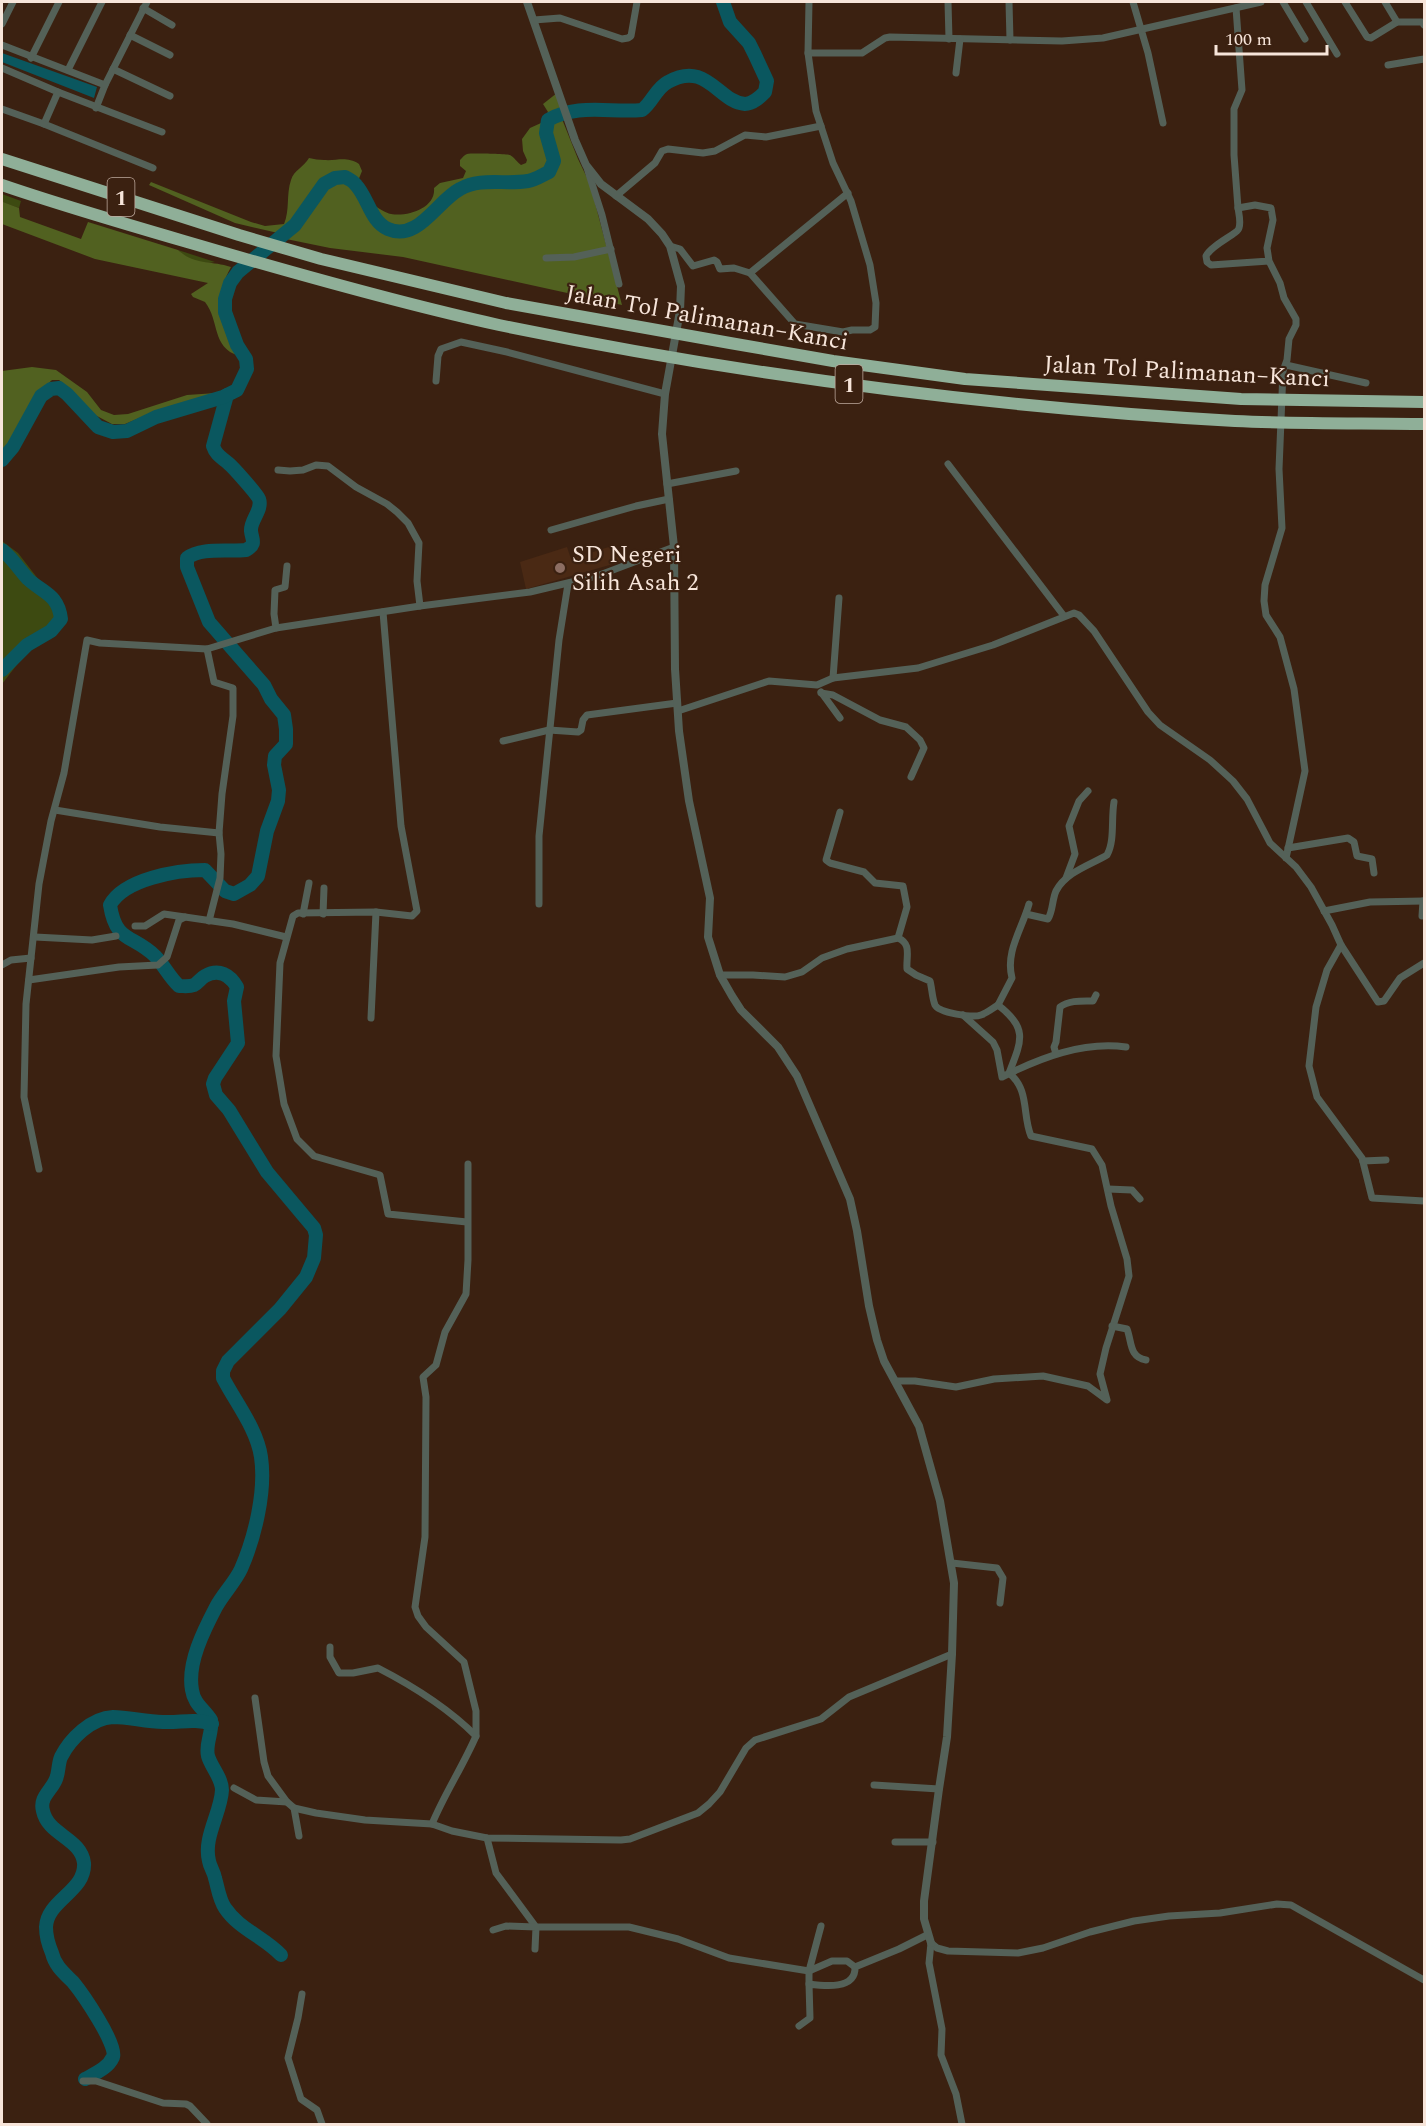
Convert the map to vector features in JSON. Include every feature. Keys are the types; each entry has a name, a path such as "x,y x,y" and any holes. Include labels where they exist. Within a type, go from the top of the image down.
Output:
{"highway":[{"name":"Jalan Tol Palimanan–Kanci","path":"2,159 321,259 506,303 855,364 965,379 1241,399 1425,402"},
{"name":"Jalan Tol Palimanan–Kanci","path":"2,185 71,208 385,298 498,324 730,368 952,398 1150,415 1240,421 1425,424"}],"street":[{"path":"2,24 13,2"},
{"path":"31,58 59,2"},
{"path":"68,70 102,2"},
{"path":"527,2 575,140 586,165 619,284"},
{"path":"534,20 560,18 627,39 631,36 637,2"},
{"path":"670,246 680,249 693,266 714,260 720,269 734,268 750,273 795,324 843,332 874,328 876,325 876,303 870,265 848,193 833,163 816,111 808,53 809,2"},
{"path":"948,2 949,39"},
{"path":"1009,2 1010,40"},
{"path":"1133,2 1148,53 1162,123"},
{"path":"808,53 862,53 890,37 1062,41 1103,38 1261,2"},
{"path":"1283,2 1305,39"},
{"path":"1306,2 1336,54"},
{"path":"1345,2 1367,37 1371,38 1397,22 1422,22 1425,25"},
{"path":"1385,2 1397,22"},
{"path":"96,108 145,5 172,25"},
{"path":"1236,8 1242,90 1234,109 1234,155 1239,228 1237,232 1219,242 1208,252 1208,262 1211,265 1269,261"},
{"path":"130,35 170,55"},
{"path":"956,73 960,39"},
{"path":"2,45 105,85"},
{"path":"1388,65 1425,59"},
{"path":"2,68 96,108 162,132"},
{"path":"113,69 170,96"},
{"path":"44,124 58,92"},
{"path":"2,109 153,168"},
{"path":"616,196 656,163 662,151 668,149 703,153 715,151 745,135 766,137 821,126"},
{"path":"586,165 601,184 648,219 670,246 681,286 680,311 666,394 662,434 674,547 675,669 682,756 689,801 710,898 707,935 720,975 741,1010 788,1060 852,1206 874,1330 884,1361 919,1426 938,1491 952,1563 954,1591 947,1737 924,1902 924,1919 929,1939 929,1963 942,2029 940,2047 956,2094 962,2124"},
{"path":"750,273 848,193"},
{"path":"1238,208 1255,205 1271,208 1273,220 1267,248 1269,261 1296,320 1289,339 1284,368 1280,452 1282,528 1265,585 1264,601 1266,615 1280,638 1294,689 1305,771 1286,858"},
{"path":"546,258 574,256 611,249"},
{"path":"436,381 438,356 441,349 460,342 666,394"},
{"path":"1284,368 1366,383"},
{"path":"948,464 1064,616"},
{"path":"278,470 290,471 316,465 328,466 356,487 397,512 408,523 419,543 417,581 420,606"},
{"path":"667,484 736,471"},
{"path":"551,530 669,499"},
{"path":"39,1169 24,1097 24,1039 29,980 39,884 64,773 87,640 100,643 207,649 276,628 530,592 568,584 597,576 674,547"},
{"path":"276,628 275,590 285,588 287,566"},
{"path":"539,904 539,836 559,640 568,584"},
{"path":"833,678 839,598"},
{"path":"383,612 401,826 417,911 412,916 376,912 296,913 293,915 280,963 276,1056 284,1104 297,1139 314,1156 380,1174 388,1214 467,1222"},
{"path":"503,741 549,730 581,730 582,720 587,714 678,707 769,681 816,685 833,678 918,668 993,645 1070,613 1079,615 1094,631 1154,719 1210,760 1233,781 1247,799 1269,843 1286,858 1311,887 1341,945 1378,1002 1384,1001 1400,978 1425,963"},
{"path":"207,649 213,682 234,690 233,717 219,833 220,878 209,921"},
{"path":"816,685 840,718"},
{"path":"821,693 833,695 880,720 906,728 917,737 924,748 911,777"},
{"path":"1026,914 1046,919 1050,917 1056,891 1066,878 1075,854 1069,826 1079,801 1088,791"},
{"path":"1066,878 1109,852 1114,802"},
{"path":"54,810 160,828 219,833"},
{"path":"840,812 826,860 864,872 875,883 903,886 907,907 898,938"},
{"path":"1288,848 1348,838 1354,842 1357,856 1371,858 1374,873"},
{"path":"303,914 309,883"},
{"path":"323,914 324,888"},
{"path":"1324,911 1370,902 1424,901 1422,916"},
{"path":"720,975 785,977 802,972 822,958 847,949 898,938 908,945 907,969 930,981 936,1006 963,1015 981,1015 998,1005 1012,978 1011,952 1029,904"},
{"path":"371,1018 376,912"},
{"path":"135,926 145,926 164,914 233,924 286,937"},
{"path":"29,980 161,963 170,949 179,920 185,917"},
{"path":"34,937 86,940 116,936"},
{"path":"1341,945 1327,970 1316,1007 1309,1066 1317,1097 1356,1148 1363,1161 1372,1198 1425,1201"},
{"path":"2,965 11,960 31,958"},
{"path":"1056,1054 1054,1047 1060,1007 1063,1004 1093,1001 1096,995"},
{"path":"998,1005 1012,1015 1020,1028 1019,1042 1009,1073"},
{"path":"963,1015 993,1042 997,1050 1000,1076 1003,1077 1056,1054 1110,1045 1126,1047"},
{"path":"1009,1073 1024,1095 1031,1137 1092,1149 1097,1154 1127,1259 1129,1276 1112,1326 1100,1374 1096,1382 1089,1386"},
{"path":"1363,1161 1386,1160"},
{"path":"432,1824 440,1804 468,1757 476,1736 476,1711 464,1662 426,1627 415,1607 425,1537 426,1397 423,1381 425,1374 436,1365 445,1332 466,1294 468,1164"},
{"path":"1108,1189 1132,1190 1140,1199"},
{"path":"1112,1326 1127,1329 1134,1355 1138,1359 1146,1360"},
{"path":"895,1381 915,1381 956,1387 984,1380 1044,1376 1089,1386 1107,1400 1100,1374"},
{"path":"952,1563 997,1568 1003,1578 1000,1603"},
{"path":"330,1647 330,1658 339,1673 378,1668 434,1701 476,1736"},
{"path":"255,1698 268,1776 294,1808 365,1820 432,1824 487,1838 621,1840 630,1839 698,1814 720,1792 750,1743 764,1736 821,1719 849,1697 952,1654"},
{"path":"874,1785 939,1789"},
{"path":"234,1788 255,1800 287,1802"},
{"path":"294,1808 299,1836"},
{"path":"487,1838 496,1873 536,1926 535,1949"},
{"path":"895,1842 933,1842"},
{"path":"929,1939 937,1948 948,1951 1018,1953 1043,1948 1089,1932 1134,1921 1284,1904 1298,1909 1425,1980"},
{"path":"493,1930 506,1926 629,1927 678,1939 729,1958 809,1971 832,1961 847,1961 855,1967"},
{"path":"799,2025 810,2018 809,1971 821,1926"},
{"path":"855,1967 929,1939"},
{"path":"809,1984 830,1987 838,1985 853,1978 855,1967"},
{"path":"302,1994 288,2058 301,2099 317,2110 322,2124"},
{"path":"83,2081 96,2081 163,2103 186,2104 207,2124"}],"shaded area":[{"name":"SD Negeri Silih Asah 2","path":"615,545 620,562 526,589 520,562 567,547 571,559"}],"green space":[{"path":"557,93 562,107 545,118 543,133 551,160 546,170 528,178 475,179 457,186 426,212 417,223 404,228 391,227 382,222 373,205 384,212 398,215 420,210 431,201 434,188 440,183 463,178 466,171 460,166 460,160 466,154 508,155 521,165 526,163 522,139 530,128 541,123 548,112 543,104"},
{"path":"562,119 590,184 622,305 403,257 330,248 286,239 298,227 326,187 344,180 356,192 380,228 400,235 422,226 453,198 476,186 517,186 536,182 552,174 557,161 550,133 552,122"},
{"path":"309,158 350,160 359,164 362,171 358,181 346,174 335,174 326,179 295,220 278,233 235,223 149,185 151,182 251,222 265,226 284,224 291,180"},
{"path":"2,194 21,201 19,208 2,202"},
{"path":"3,202 19,208 20,217 81,239 88,222 178,250 197,261 231,267 225,279 221,301 224,323 239,356 230,352 220,340 210,309 205,302 191,294 208,283 95,259 2,224"},
{"path":"178,250 215,262 195,261"},
{"path":"32,367 56,370 87,392 101,410 114,415 128,414 187,395 216,393 125,424 112,424 95,415 59,380 52,380 41,390 19,431 2,455 2,371"},
{"path":"2,541 18,553 66,615 29,649 2,684"}],"water":[{"path":"2,53 97,87 94,98 2,62"}],"waterway":[{"path":"2,460 13,447 41,396 51,389 59,388 98,427 113,432 127,431 156,417 223,397 237,390 247,369 246,359 237,345 225,312 225,299 230,283 238,272 295,225 324,184 335,178 345,177 355,184 382,226 399,232 418,225 452,195 468,185 485,182 528,181 549,172 554,161 546,133 548,120 559,115 582,110 642,110 668,82 681,77 693,76 711,84 736,102 745,104 756,100 765,92 767,81 749,43 730,22 723,2"},
{"path":"227,395 213,446 217,454 250,486 259,499 259,507 251,527 253,544 246,550 200,552 187,558 187,567 209,622 264,685 271,699 284,715 286,744 275,756 274,765 279,790 278,801 267,831 258,876 250,885 234,894 225,891 205,870 180,872 139,882 117,896 110,905 116,926 121,932 155,956 179,986 194,985 205,976 219,973 231,979 237,987 234,1001 238,1043 215,1078 213,1084 216,1095 229,1110 267,1172 314,1228 316,1235 314,1258 306,1277 280,1309 228,1361 223,1371 223,1378 251,1426 259,1447 262,1470 261,1499 246,1556 202,1636 194,1658 191,1680 195,1699 211,1720 208,1756 222,1786 221,1799 208,1843 210,1863 220,1897 225,1908 237,1922 281,1955"},
{"path":"2,550 28,579 53,599 57,604 61,619 51,631 27,645 2,670"},
{"path":"85,2079 108,2064 113,2057 113,2051 91,2007 55,1962 49,1944 46,1927 48,1918 59,1902 79,1881 84,1863 77,1848 46,1819 42,1806 44,1798 56,1779 60,1760 65,1750 82,1731 97,1721 113,1717 157,1722 199,1721 212,1724"}],"place":[{"name":"SD Negeri Silih Asah 2","path":"560,568"}]}
